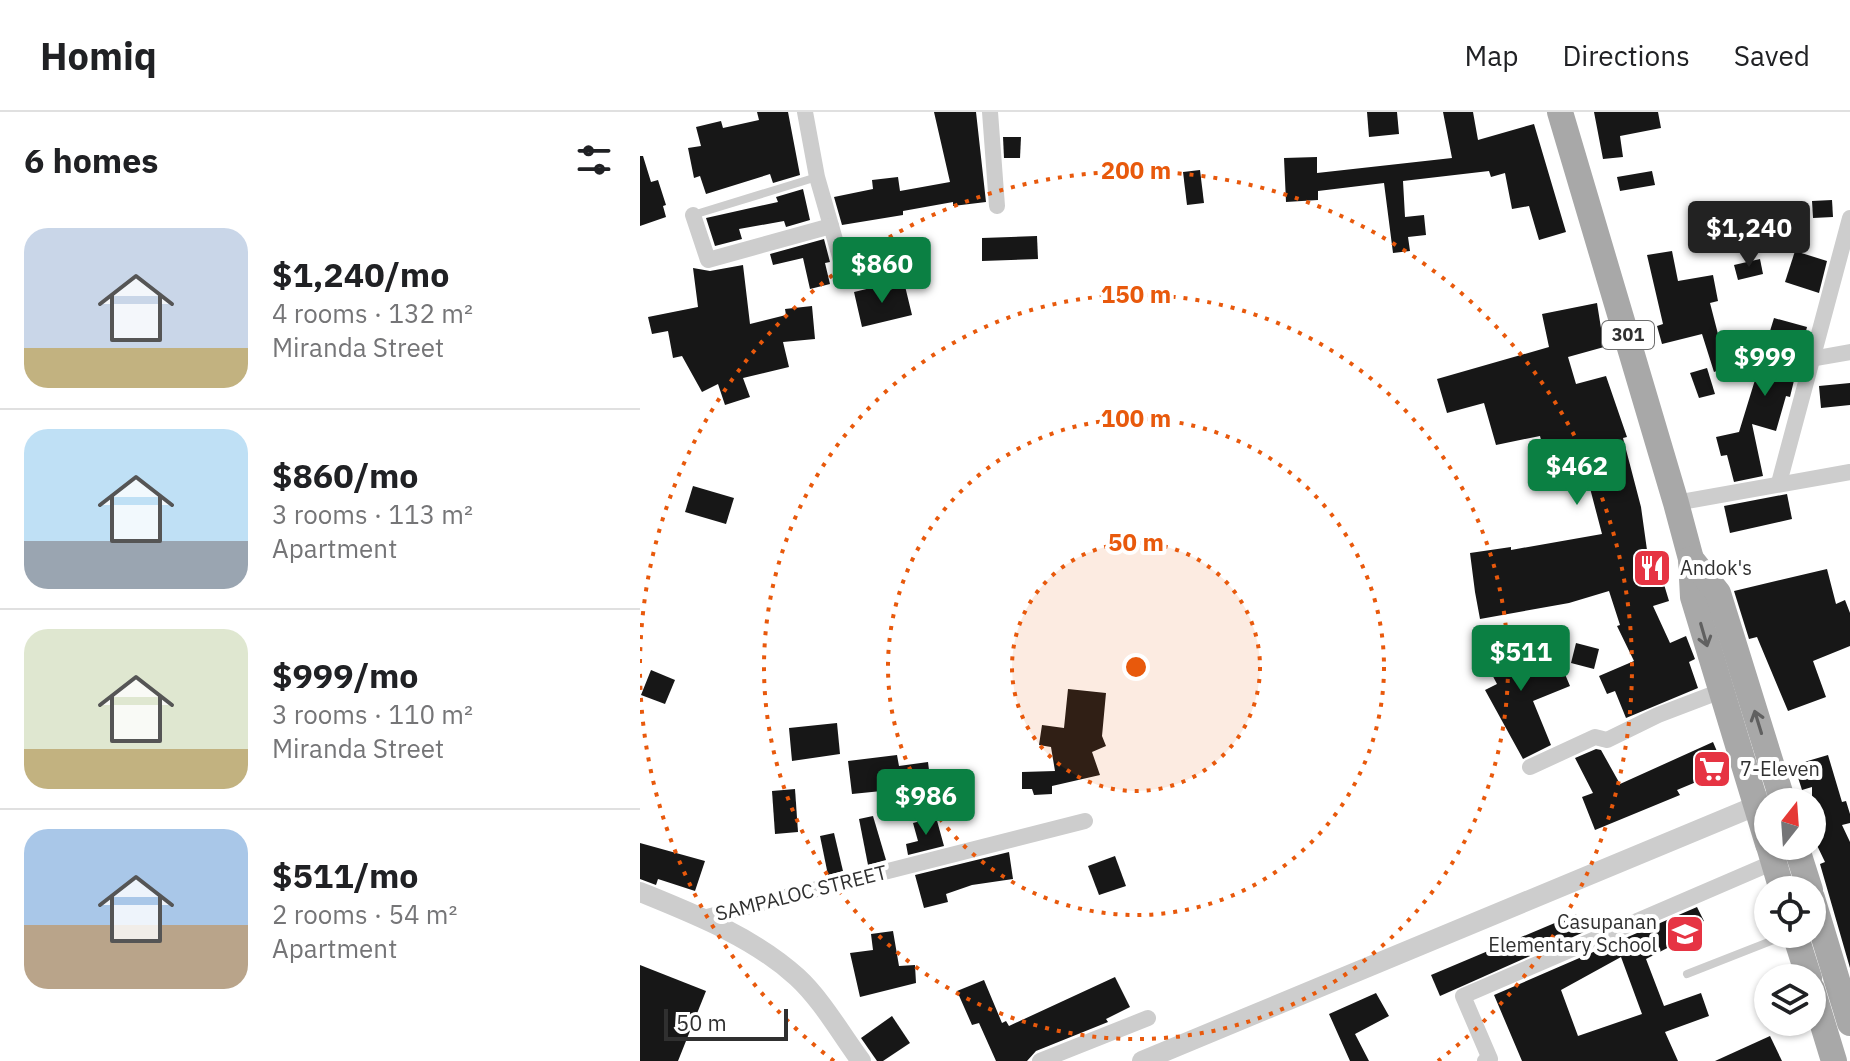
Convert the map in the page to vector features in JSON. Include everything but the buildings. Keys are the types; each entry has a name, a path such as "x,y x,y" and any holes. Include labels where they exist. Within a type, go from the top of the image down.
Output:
{"main road":[{"name":"301","path":"1560,112 1676,503 1691,559 1693,597 1754,798"},
{"name":"301","path":"1691,559 1718,593 1779,788"},
{"path":"1826,944 1850,1023"},
{"path":"1826,1035 1834,1061"}],"street":[{"path":"805,112 817,177 846,278 909,266"},
{"path":"990,112 997,206"},
{"path":"693,215 708,260 831,226"},
{"path":"1779,483 1849,223"},
{"path":"1811,359 1850,352"},
{"path":"1676,503 1850,472"},
{"path":"1530,767 1595,737 1607,740 1658,715 1721,691"},
{"path":"1142,1061 1754,806"},
{"name":"SAMPALOC STREET","path":"703,918 1085,821"},
{"path":"1485,1061 1490,1059 1463,996 1754,858"},
{"path":"640,892 703,918 768,953 799,979 861,1061"},
{"path":"1040,1061 1148,1018"}],"lane":[{"path":"693,215 817,177"},
{"path":"1687,974 1754,948"}],"place":[{"name":"Andok's","path":"1652,568"},
{"name":"7-Eleven","path":"1712,769"},
{"name":"Casupanan Elementary School","path":"1685,934"}]}
